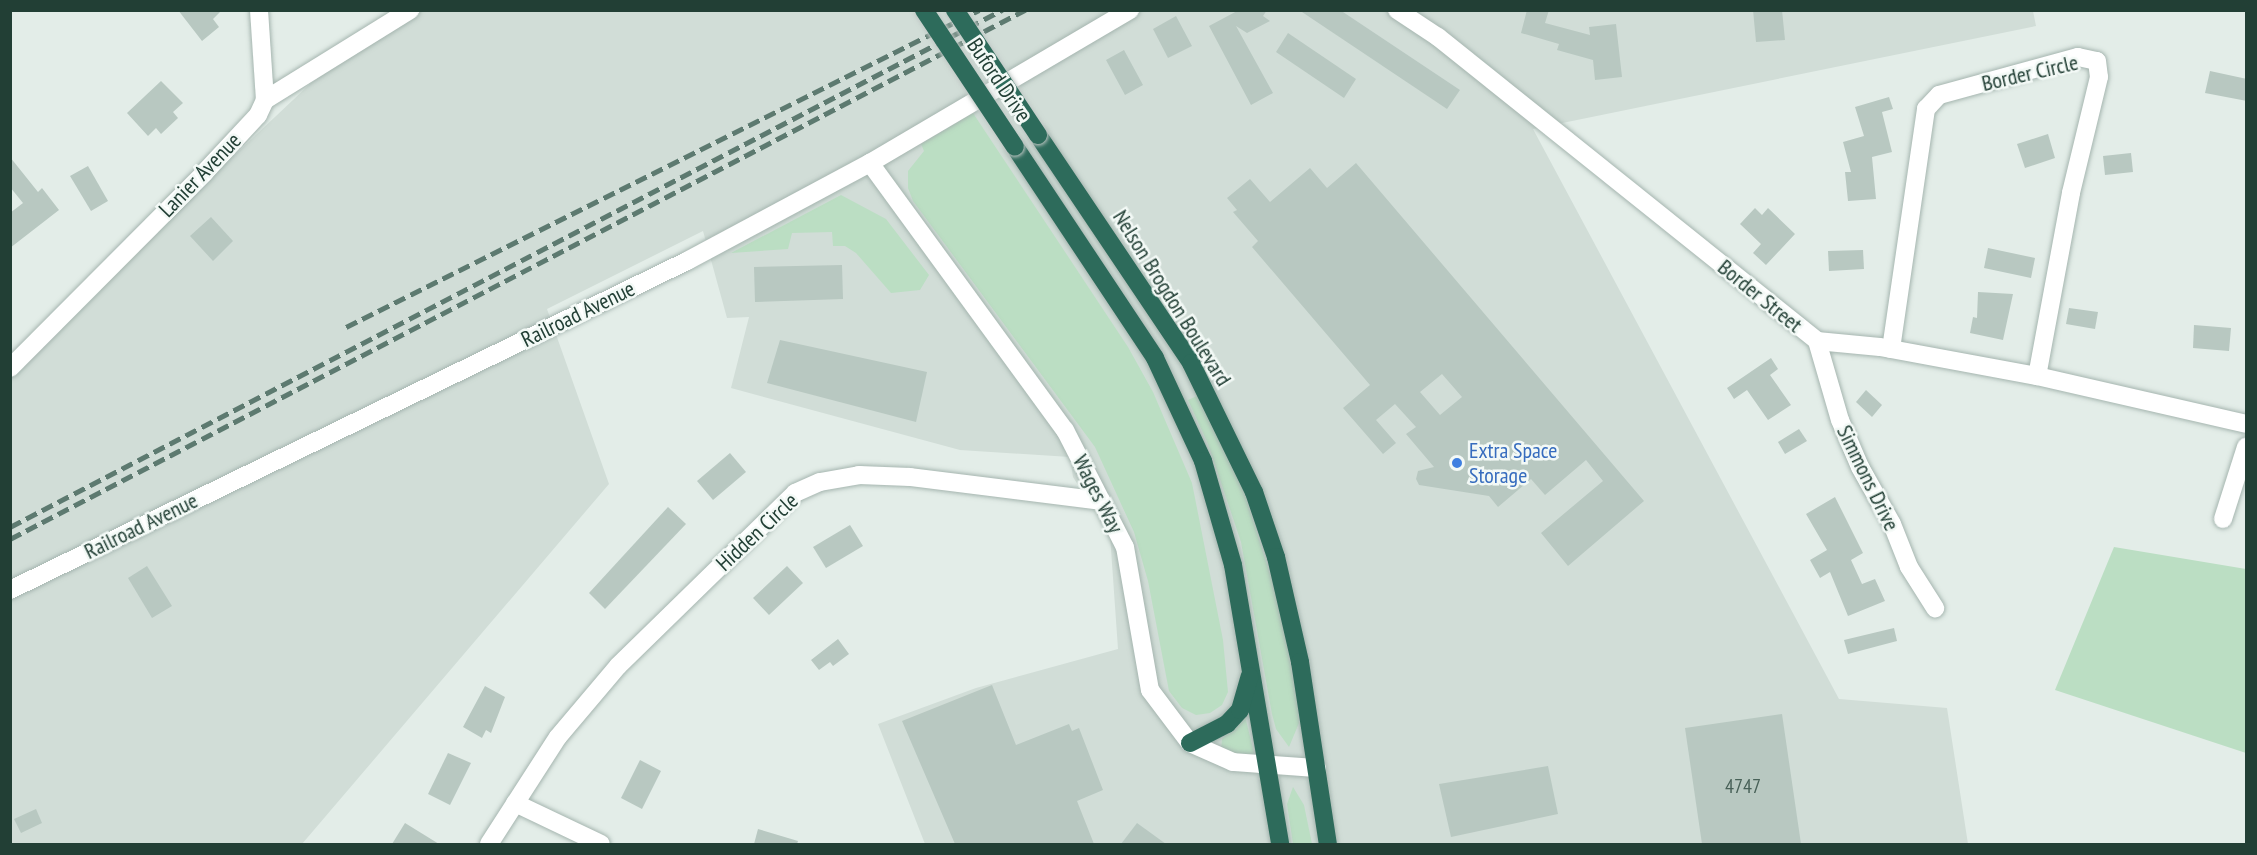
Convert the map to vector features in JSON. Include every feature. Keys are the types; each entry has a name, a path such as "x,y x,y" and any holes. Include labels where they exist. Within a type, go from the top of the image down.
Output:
{"highway":[{"name":"Buford Drive","path":"924,10 1015,147"},
{"name":"Buford Drive","path":"955,10 1038,135"},
{"name":"Nelson Brogdon Boulevard","path":"1038,135 1191,363 1254,492 1276,557 1300,662 1328,844"},
{"name":"Nelson Brogdon Boulevard","path":"1015,147 1155,358 1203,461 1233,565 1280,844"},
{"path":"1190,743 1227,724 1240,710 1247,694 1251,662"}],"street":[{"path":"259,10 265,100"},
{"name":"Lanier Avenue","path":"10,368 204,173 258,115 265,100 410,10"},
{"name":"Railroad Avenue","path":"10,590 687,261 870,163 1130,10"},
{"name":"Border Street","path":"1397,10 1438,37 1817,341 1891,349 2037,376 2199,415 2247,423"},
{"name":"Border Circle","path":"1891,349 1926,109 1939,95 2078,57 2097,61 2099,77 2071,193 2037,376"},
{"name":"Wages Way","path":"870,163 1065,430 1125,547 1150,690 1190,743 1233,762 1317,768"},
{"name":"Simmons Drive","path":"1817,341 1840,420 1860,467 1892,524 1909,567 1935,608"},
{"path":"2223,519 2247,447"},
{"name":"Hidden Circle","path":"489,844 558,737 618,666 795,493 820,482 859,475 910,477 1102,501"},
{"path":"515,803 601,844"}],"shaded area":[{"path":"414,11 2033,11 2036,26 1533,129 1839,699 1947,708 1968,844 925,844 878,724 976,688 1118,649 1110,535 1073,477 1070,457 960,450 731,388 749,317 727,318 703,231 547,309 609,484 302,844 11,844 10,376 113,270 311,83"}],"green space":[{"path":"973,113 1128,347 1153,392 1192,483 1223,640 1228,692 1222,705 1210,713 1196,715 1182,708 1169,691 1148,581 1134,532 1095,447 913,201 908,188 908,171 924,151 921,144"},
{"path":"841,195 886,219 929,275 920,290 891,293 856,253 845,246 833,246 832,232 792,233 788,249 731,253"},
{"path":"1197,396 1244,492 1279,603 1298,706 1299,723 1289,747 1276,729 1272,714 1241,542 1208,444 1188,400"},
{"path":"2114,547 2246,569 2246,753 2055,690"},
{"path":"1245,716 1254,753 1247,756 1221,751 1222,739"},
{"path":"1293,787 1304,805 1312,844 1293,844 1287,804"}],"building":[{"path":"178,10 222,10 213,19 219,27 202,41"},
{"path":"1239,10 1267,10 1263,16 1270,21 1247,33 1236,26 1273,93 1251,105 1209,26"},
{"path":"1299,10 1340,10 1460,90 1447,109"},
{"path":"1527,10 1549,10 1545,23 1590,35 1589,27 1616,24 1622,77 1595,80 1593,60 1557,50 1559,44 1521,33"},
{"path":"1753,10 1782,10 1785,40 1756,42"},
{"path":"1176,16 1192,46 1168,58 1153,29"},
{"path":"1288,33 1356,79 1344,98 1276,52"},
{"path":"1124,50 1143,85 1125,95 1106,60"},
{"path":"2210,71 2247,79 2247,101 2205,93"},
{"path":"161,81 183,103 173,112 178,118 161,134 156,128 148,136 127,113"},
{"path":"1889,97 1893,109 1882,112 1892,152 1872,157 1876,199 1848,201 1845,172 1851,172 1843,142 1864,136 1855,107"},
{"path":"2048,134 2055,158 2025,168 2017,144"},
{"path":"2131,153 2133,172 2105,175 2103,156"},
{"path":"10,157 38,192 42,188 59,210 10,248 10,213 23,203 10,187"},
{"path":"1356,163 1644,501 1568,566 1541,533 1603,481 1586,460 1545,495 1531,479 1498,507 1489,496 1419,485 1416,479 1418,471 1434,467 1406,434 1416,427 1395,404 1376,420 1396,443 1383,454 1343,408 1370,385 1252,247 1258,241 1233,212 1237,210 1227,198 1250,179 1270,202 1310,168 1327,188","holes":["1442,374 1462,397 1440,415 1420,392"]},
{"path":"88,166 108,201 91,211 70,176"},
{"path":"1755,208 1762,215 1768,208 1795,234 1766,265 1753,253 1761,244 1740,224"},
{"path":"211,217 233,241 213,261 190,236"},
{"path":"1988,248 2035,258 2031,278 1984,268"},
{"path":"1863,250 1864,269 1829,271 1828,251"},
{"path":"842,265 843,299 755,302 754,267"},
{"path":"1978,292 2013,294 2003,340 1970,333 1973,317 1977,318"},
{"path":"2069,308 2098,312 2095,329 2066,324"},
{"path":"2194,325 2231,328 2229,351 2193,348"},
{"path":"780,340 927,372 916,422 767,383"},
{"path":"1771,358 1778,369 1770,375 1791,405 1768,420 1747,390 1734,399 1727,388"},
{"path":"1866,390 1882,405 1872,417 1856,402"},
{"path":"1799,429 1807,441 1785,454 1778,442"},
{"path":"730,453 746,472 713,500 697,481"},
{"path":"1835,497 1863,553 1851,560 1862,584 1875,579 1885,601 1848,616 1830,572 1820,578 1810,560 1827,550 1806,514"},
{"path":"668,507 686,524 605,609 589,593"},
{"path":"850,525 863,546 826,568 813,547"},
{"path":"147,566 172,606 152,618 128,578"},
{"path":"787,566 803,583 769,615 753,598"},
{"path":"1894,628 1897,641 1848,654 1844,640"},
{"path":"838,639 849,654 833,666 830,662 819,670 811,660"},
{"path":"992,685 1016,745 1069,724 1072,731 1079,728 1103,790 1077,801 1094,844 955,844 902,721"},
{"path":"485,686 505,697 491,733 486,730 482,738 463,727"},
{"path":"1782,714 1801,844 1702,844 1685,728"},
{"path":"448,753 471,763 450,805 428,794"},
{"path":"640,760 661,771 642,809 621,798"},
{"path":"1548,766 1558,814 1451,837 1439,784"},
{"path":"36,809 42,823 21,833 14,819"},
{"path":"405,823 439,844 392,844"},
{"path":"1137,823 1166,844 1121,844"},
{"path":"758,829 798,841 797,844 754,844"}],"railway":[{"path":"346,327 979,10"},
{"path":"10,527 1002,10"},
{"path":"10,539 1025,10"}],"place":[{"name":"Extra Space Storage","path":"1457,463"}]}
